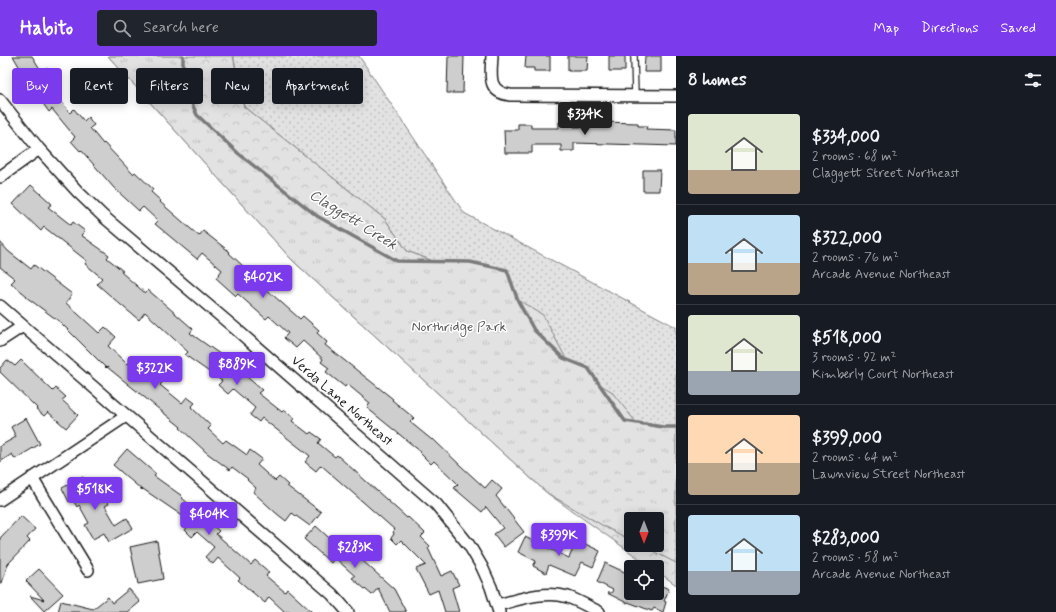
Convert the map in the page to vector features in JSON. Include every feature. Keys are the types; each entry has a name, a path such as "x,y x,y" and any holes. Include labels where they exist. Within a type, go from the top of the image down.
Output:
{"street":[{"path":"492,56 492,82 495,90 501,94 676,96"},
{"name":"Verda Lane Northeast","path":"0,100 39,149 78,192 104,217 237,330 436,504 469,545 482,567 499,608"},
{"path":"0,176 39,149"},
{"path":"0,306 332,594 348,612"},
{"path":"0,341 23,326"},
{"path":"0,500 126,416"},
{"path":"32,478 88,570"},
{"path":"499,608 535,596 560,596 575,600 599,612"}],"lane":[{"path":"634,56 635,96"}],"green space":[{"name":"Northridge Park","path":"108,56 233,56 236,68 211,68 211,104 243,104 244,107 385,219 407,251 492,284 543,315 571,368 611,391 643,431 676,433 676,585 664,576 664,560 641,560 630,552 664,552 664,512 624,512 624,548 547,493 292,260 151,104 203,104 203,68 136,68 136,87 128,78 128,68 119,68"},
{"name":"Northridge Park","path":"108,56 183,56 183,68 136,68 136,87 128,78 128,68 119,68"},
{"path":"233,56 359,56 464,213 676,327 676,433 643,431 571,368 492,284 407,251 385,219 244,107 243,104 264,104 264,68 236,68"},
{"name":"Northridge Park","path":"151,104 192,104 197,115 239,154 317,216 397,261 470,262 507,270 518,301 534,330 563,358 588,368 625,421 663,427 676,427 676,563 655,552 664,552 664,512 624,512 624,536 547,493 292,260"}],"building":[{"path":"13,56 32,56 40,68 20,68"},
{"path":"448,56 464,56 463,93 447,93"},
{"path":"526,56 550,56 550,71 534,71 534,68 525,68"},
{"path":"568,56 588,56 587,71 568,71"},
{"path":"609,56 625,56 625,71 609,71"},
{"path":"645,56 661,56 661,72 644,72"},
{"path":"62,102 70,113 74,109 84,121 88,117 94,125 90,128 103,144 104,143 133,174 135,172 153,189 151,192 161,201 160,202 199,236 203,231 230,252 229,253 243,266 239,270 262,290 265,288 300,319 303,316 319,330 317,333 327,342 325,345 393,399 392,400 414,418 410,422 432,440 433,439 485,488 492,480 502,489 496,496 524,532 504,547 494,534 503,528 486,507 482,512 454,488 458,484 434,461 431,464 420,453 421,452 367,408 370,403 347,384 345,387 326,372 329,368 321,362 323,359 303,341 296,348 284,338 288,333 269,316 266,319 238,294 236,296 216,278 222,270 202,253 197,259 155,224 158,221 143,207 139,211 114,188 81,150 80,151 71,141 75,137 52,109 49,112 43,104 62,104"},
{"path":"559,122 574,122 574,127 602,127 602,122 638,123 638,126 647,126 646,129 676,130 676,146 574,143 574,151 561,151 561,145 532,145 532,153 505,153 504,130 518,130 518,124 531,124 531,128 559,128"},
{"path":"643,170 660,170 659,191 643,191"},
{"path":"31,185 52,204 48,207 71,225 73,222 85,231 81,235 109,255 107,258 123,271 121,272 145,293 148,290 193,329 190,333 224,357 262,390 258,393 282,412 284,410 294,418 292,421 309,434 311,432 321,439 318,443 335,457 337,455 425,533 421,537 430,546 428,548 441,576 452,571 459,585 452,588 459,612 445,612 438,590 429,594 416,569 426,565 401,540 397,544 391,538 395,530 321,465 316,471 305,462 310,456 262,418 259,422 250,415 255,408 233,389 228,394 218,385 222,381 185,355 188,352 145,312 139,320 121,305 97,284 102,278 85,264 87,261 44,227 41,231 13,204"},
{"path":"0,242 8,251 31,269 34,265 72,294 66,303 99,333 105,327 116,337 108,346 127,364 129,362 149,378 152,375 162,383 160,385 182,403 187,397 195,403 191,407 211,426 208,429 223,443 226,440 247,455 250,450 262,459 257,465 275,481 279,477 288,485 287,486 321,512 310,526 292,513 286,521 276,513 253,492 256,488 247,480 248,479 232,467 230,470 207,453 180,428 181,427 107,367 106,368 60,322 26,297 27,296 11,283 15,279 0,267"},
{"path":"7,360 15,366 21,360 53,391 56,388 66,397 62,400 78,415 66,428 48,412 44,416 0,372 0,368"},
{"path":"26,418 40,444 15,459 12,454 0,462 0,446 16,437 11,427"},
{"path":"127,449 156,474 154,476 182,496 181,497 219,531 216,534 251,565 255,560 269,572 266,576 285,592 287,589 312,612 285,612 269,597 265,603 238,580 240,578 218,558 213,564 205,557 214,547 197,532 192,537 185,530 189,525 182,519 184,517 143,489 142,490 113,465"},
{"path":"83,477 94,497 103,493 109,504 105,506 116,525 127,518 133,528 109,542 104,533 93,539 85,525 89,523 79,505 77,507 73,500 69,502 62,488"},
{"path":"21,516 35,529 27,538 30,541 8,564 2,583 0,583 0,538"},
{"path":"316,526 349,556 353,552 394,589 406,612 390,612 378,588 372,595 352,578 355,576 335,558 331,563 304,539"},
{"path":"525,537 569,558 577,540 600,551 593,567 582,562 575,576 549,565 546,573 533,566 536,561 518,552"},
{"path":"157,541 163,579 138,584 130,547"},
{"path":"605,563 624,572 624,600 664,600 664,587 669,589 664,601 666,602 663,612 654,608 652,611 628,602 627,603 607,593 611,593 613,590 597,582"},
{"path":"39,569 63,594 44,611 30,596 44,600 26,581"},
{"path":"129,589 140,602 128,612 58,612 61,601 93,609 108,597 112,603"}],"waterway":[{"name":"Claggett Creek","path":"183,56 183,83 197,115 239,154 317,216 397,261 470,262 507,270 518,301 534,330 563,358 588,368 625,421 663,427 676,427"}]}
